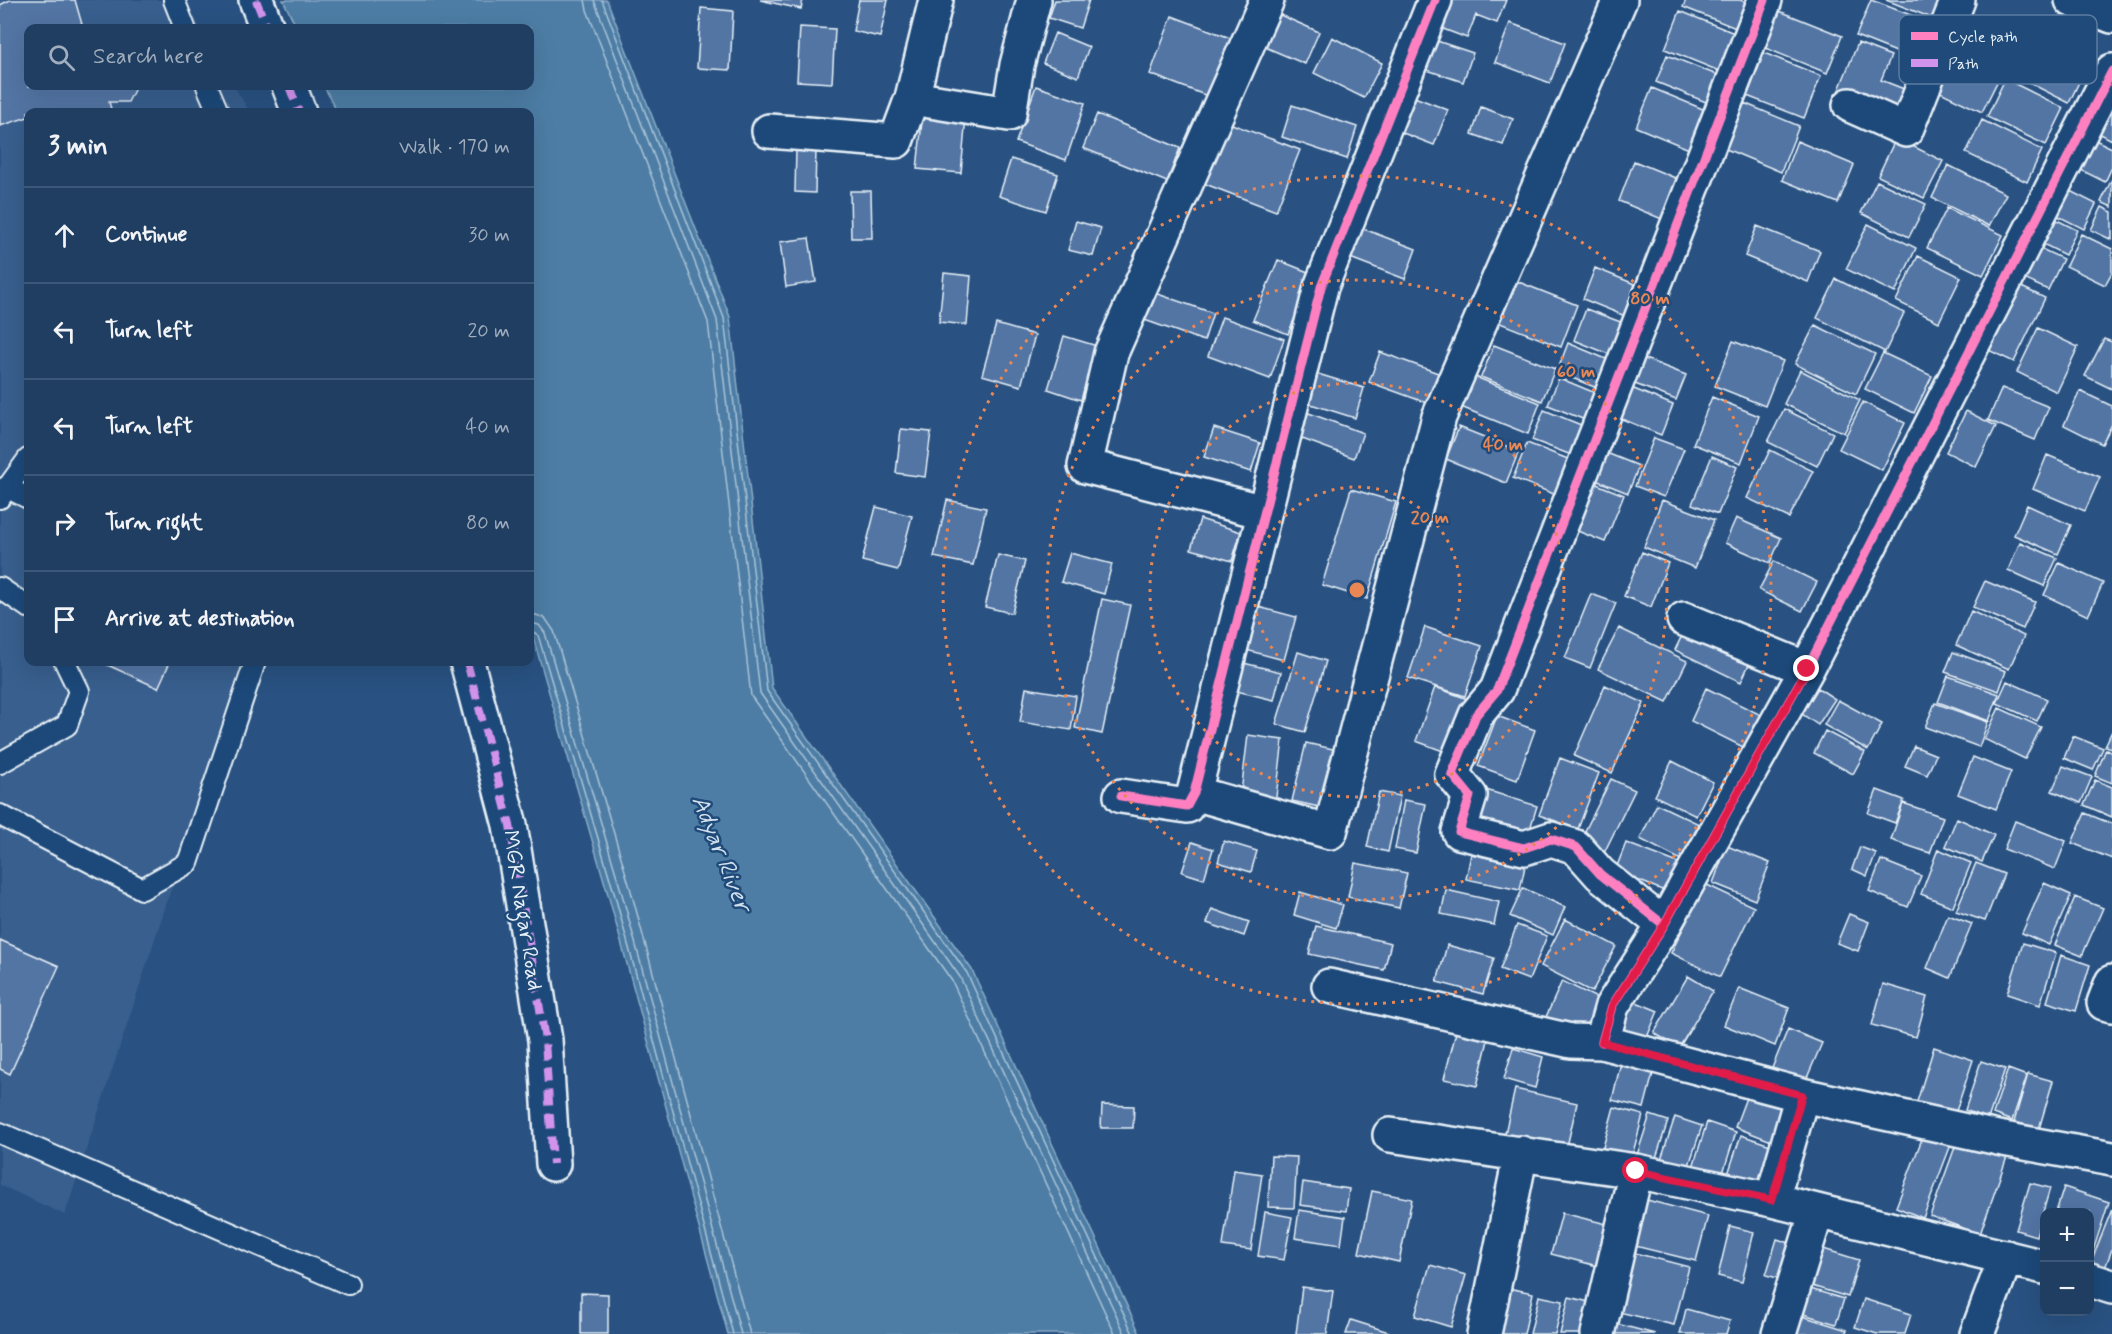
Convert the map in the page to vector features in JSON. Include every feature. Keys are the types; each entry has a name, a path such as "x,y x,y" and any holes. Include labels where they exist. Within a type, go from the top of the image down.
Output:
{"street":[{"path":"256,0 265,24"},
{"path":"769,131 896,141 912,98 936,0"},
{"path":"912,98 1009,114 1017,65 1034,0"},
{"path":"1264,512 1085,466 1111,352 1267,0"},
{"path":"1121,796 1187,806 1194,794 1322,287 1435,0"},
{"path":"1194,794 1330,832 1439,417 1620,0"},
{"path":"1664,925 1600,874 1576,847 1551,839 1524,848 1459,832 1470,796 1452,774 1476,715 1497,690 1765,0"},
{"path":"1952,15 1958,0"},
{"path":"2072,0 2112,16"},
{"path":"1602,1042 1612,1006 1664,925 1807,669 2112,71"},
{"path":"1850,105 1906,130 1924,84"},
{"path":"291,90 297,108"},
{"path":"1684,619 1807,669"},
{"name":"MGR Nagar Road","path":"468,666 510,825 545,1040 553,1164"},
{"path":"2112,982 2104,1003 2112,1005"},
{"path":"1329,986 1571,1041 1602,1042 1802,1095 1998,1138 2112,1159"},
{"path":"1772,1200 1802,1095"},
{"path":"1390,1135 1636,1171 1772,1200 2040,1266"},
{"path":"1484,1334 1521,1153"},
{"path":"1598,1334 1636,1171"},
{"path":"1779,1334 1817,1211"},
{"path":"1977,1334 2006,1257"},
{"path":"2094,1281 2112,1287"}],"lane":[{"path":"174,0 183,24"},
{"path":"209,90 216,108"},
{"path":"24,464 3,493 24,497"},
{"path":"0,588 24,604"},
{"path":"0,762 67,725 79,691 68,666"},
{"path":"0,815 142,889 188,863 254,666"},
{"path":"0,1133 348,1284"}],"shaded area":[{"path":"0,0 184,0 199,24 24,24 24,90 236,90 248,108 24,108 24,666 244,666 65,1215 0,1185"}],"water":[{"name":"Adyar River","path":"283,0 607,0 730,317 772,688 972,970 1140,1334 728,1334 609,898 534,641 534,108 335,108 326,90 534,90 534,24 295,24"}],"building":[{"path":"10,0 75,0 82,24 24,24 24,90 134,90 128,102 109,102 111,108 24,108 24,118 0,126 0,5"},
{"path":"760,0 803,0 801,9"},
{"path":"859,0 888,0 880,37 853,31"},
{"path":"1055,0 1089,0 1080,28 1049,18"},
{"path":"1439,0 1506,0 1497,23 1476,15 1467,38 1430,24"},
{"path":"1686,0 1740,0 1751,4 1741,30 1683,7"},
{"path":"1871,0 1911,15 1899,15 1899,53 1856,36"},
{"path":"1886,0 1940,0 1933,15 1924,15"},
{"path":"701,8 733,11 730,70 697,68"},
{"path":"1777,10 1842,36 1827,73 1763,47"},
{"path":"1271,11 1319,32 1305,64 1258,44"},
{"path":"1680,11 1744,37 1729,75 1665,49"},
{"path":"1172,16 1233,39 1210,97 1150,74"},
{"path":"1510,23 1565,43 1550,83 1495,62"},
{"path":"800,27 835,29 832,83 797,81"},
{"path":"1055,33 1089,47 1078,77 1043,63"},
{"path":"1332,37 1382,63 1364,98 1314,73"},
{"path":"1434,40 1473,53 1463,82 1424,69"},
{"path":"1858,43 1891,56 1881,80 1904,89 1894,115 1838,92"},
{"path":"1764,53 1821,76 1804,118 1747,96"},
{"path":"1667,55 1722,77 1711,104 1656,82"},
{"path":"1939,84 1996,84 1982,112 1936,90"},
{"path":"2003,84 2015,84 2064,108 2046,145 1987,117"},
{"path":"2032,84 2078,84 2069,103"},
{"path":"1036,86 1085,103 1066,160 1016,142"},
{"path":"1652,88 1710,112 1694,151 1636,127"},
{"path":"1404,93 1448,110 1434,145 1390,128"},
{"path":"1744,103 1799,126 1781,172 1726,149"},
{"path":"2112,104 2112,140 2095,131"},
{"path":"1292,105 1357,127 1347,159 1282,137"},
{"path":"1481,107 1513,119 1503,145 1472,134"},
{"path":"923,112 966,116 961,173 917,169"},
{"path":"1097,114 1180,148 1167,182 1083,148"},
{"path":"1982,120 2042,150 2027,182 1966,153"},
{"path":"1224,121 1300,150 1276,211 1200,182"},
{"path":"2089,137 2112,148 2112,167 2105,182 2075,167"},
{"path":"1896,138 1943,161 1924,198 1878,176"},
{"path":"1797,141 1854,165 1838,203 1782,180"},
{"path":"796,149 816,149 815,193 795,192"},
{"path":"1011,159 1058,174 1046,211 999,196"},
{"path":"1634,161 1685,182 1669,222 1619,201"},
{"path":"1948,165 2006,194 1989,226 1932,198"},
{"path":"2112,179 2112,207 2101,202"},
{"path":"1877,181 1926,204 1909,237 1861,213"},
{"path":"2064,188 2096,204 2084,229 2052,213"},
{"path":"850,191 871,191 872,238 851,238"},
{"path":"2102,207 2112,212 2112,240 2091,230"},
{"path":"1947,208 2003,235 1983,275 1927,248"},
{"path":"2051,217 2077,230 2065,255 2039,242"},
{"path":"1076,221 1101,228 1093,256 1068,250"},
{"path":"1868,224 1916,248 1895,293 1846,269"},
{"path":"1356,226 1416,249 1405,279 1345,256"},
{"path":"1757,226 1820,251 1808,282 1745,256"},
{"path":"2081,234 2112,249 2112,272 2105,285 2066,266"},
{"path":"809,238 816,282 786,287 780,242"},
{"path":"2035,246 2063,259 2048,290 2020,277"},
{"path":"1918,256 1961,277 1939,322 1896,301"},
{"path":"1278,260 1313,274 1288,334 1253,320"},
{"path":"1595,268 1637,285 1625,316 1583,299"},
{"path":"944,273 971,276 967,325 939,322"},
{"path":"1506,277 1577,305 1561,347 1490,319"},
{"path":"1836,279 1904,313 1885,352 1817,318"},
{"path":"2015,284 2045,298 2014,362 1984,348"},
{"path":"1146,290 1213,313 1204,341 1136,317"},
{"path":"1586,309 1634,327 1621,359 1574,340"},
{"path":"1222,317 1284,339 1270,379 1208,356"},
{"path":"996,324 1035,335 1021,386 982,375"},
{"path":"1815,325 1875,354 1856,394 1795,364"},
{"path":"2038,328 2078,347 2057,392 2017,372"},
{"path":"1064,336 1097,346 1081,400 1048,389"},
{"path":"2104,339 2112,342 2112,389 2085,376"},
{"path":"1733,341 1783,361 1765,406 1715,386"},
{"path":"1568,343 1618,364 1607,392 1557,372"},
{"path":"1494,345 1555,369 1542,401 1481,377"},
{"path":"1380,352 1438,373 1427,403 1369,382"},
{"path":"1883,353 1932,376 1914,413 1865,389"},
{"path":"1640,357 1686,375 1676,400 1630,382"},
{"path":"1800,370 1860,400 1844,433 1784,404"},
{"path":"1308,371 1364,388 1355,418 1298,400"},
{"path":"1468,374 1540,403 1528,434 1456,405"},
{"path":"1559,378 1605,397 1595,424 1548,405"},
{"path":"1629,387 1673,405 1661,435 1617,417"},
{"path":"2002,388 2049,407 2035,440 1988,420"},
{"path":"2080,391 2112,406 2112,424 2102,444 2064,425"},
{"path":"1712,397 1759,416 1741,463 1693,444"},
{"path":"1863,402 1905,423 1882,470 1839,449"},
{"path":"1784,409 1833,433 1817,466 1768,442"},
{"path":"1544,410 1586,427 1574,456 1532,440"},
{"path":"1966,411 1996,426 1976,467 1946,452"},
{"path":"1306,412 1363,433 1354,458 1297,437"},
{"path":"1459,427 1519,451 1506,483 1446,459"},
{"path":"1214,428 1260,443 1251,472 1204,457"},
{"path":"901,429 931,432 925,477 896,473"},
{"path":"1654,438 1684,449 1664,497 1635,486"},
{"path":"1527,443 1573,461 1559,496 1513,478"},
{"path":"1594,448 1639,466 1628,493 1583,475"},
{"path":"1770,450 1813,471 1789,518 1747,498"},
{"path":"2047,455 2100,477 2085,511 2033,489"},
{"path":"1712,456 1737,467 1718,514 1692,504"},
{"path":"1584,479 1624,495 1605,542 1565,526"},
{"path":"1351,489 1396,502 1367,599 1322,585"},
{"path":"947,500 986,508 973,565 934,557"},
{"path":"1662,500 1714,520 1695,568 1644,547"},
{"path":"2027,505 2071,525 2058,554 2014,535"},
{"path":"876,507 912,516 898,570 862,561"},
{"path":"1736,518 1781,538 1770,563 1725,543"},
{"path":"1200,519 1241,532 1232,561 1191,549"},
{"path":"2020,542 2057,558 2044,586 2008,570"},
{"path":"1642,552 1668,563 1651,607 1624,596"},
{"path":"1070,553 1112,564 1104,594 1061,582"},
{"path":"998,555 1025,561 1012,613 985,607"},
{"path":"1774,561 1817,582 1802,611 1759,590"},
{"path":"2059,563 2103,583 2088,616 2044,595"},
{"path":"1985,581 2035,602 2023,629 1973,607"},
{"path":"1591,594 1616,603 1590,668 1565,658"},
{"path":"1102,599 1130,605 1102,734 1075,728"},
{"path":"1247,604 1296,617 1284,660 1235,647"},
{"path":"1971,611 2024,636 2009,669 1956,645"},
{"path":"1689,621 1754,653 1741,682 1675,650"},
{"path":"1425,627 1482,646 1465,696 1408,678"},
{"path":"1619,628 1687,661 1667,702 1598,669"},
{"path":"1298,652 1326,661 1305,732 1276,724"},
{"path":"1953,652 2006,671 1999,691 1945,672"},
{"path":"1231,660 1281,672 1274,700 1224,688"},
{"path":"110,666 168,666 158,688"},
{"path":"1948,676 1999,694 1989,721 1938,702"},
{"path":"2007,681 2047,699 2037,721 1997,703"},
{"path":"1605,685 1644,703 1612,773 1574,756"},
{"path":"1435,687 1473,701 1454,755 1416,741"},
{"path":"1026,688 1076,696 1071,730 1020,722"},
{"path":"1706,688 1761,715 1745,748 1691,721"},
{"path":"1818,688 1835,699 1818,725 1802,714"},
{"path":"1838,700 1882,724 1868,750 1824,725"},
{"path":"1935,703 1988,722 1979,747 1925,727"},
{"path":"1999,708 2041,727 2025,759 1984,739"},
{"path":"1497,716 1535,730 1517,780 1478,766"},
{"path":"1825,731 1865,752 1853,774 1814,753"},
{"path":"2112,731 2112,748 2105,746"},
{"path":"1248,735 1283,740 1275,805 1240,801"},
{"path":"2073,736 2103,748 2093,770 2064,758"},
{"path":"1306,743 1342,751 1328,809 1292,801"},
{"path":"1914,746 1936,755 1927,775 1905,766"},
{"path":"2106,749 2112,752 2112,783 2095,776"},
{"path":"1973,757 2011,772 1996,809 1958,794"},
{"path":"1560,758 1599,773 1578,829 1539,815"},
{"path":"1672,761 1713,782 1696,816 1655,796"},
{"path":"2063,766 2092,777 2081,803 2052,791"},
{"path":"1611,779 1635,790 1602,857 1578,845"},
{"path":"2095,780 2112,787 2112,817 2084,805"},
{"path":"1483,789 1537,806 1526,842 1472,826"},
{"path":"1877,790 1904,800 1895,823 1868,813"},
{"path":"1379,792 1400,796 1388,852 1367,847"},
{"path":"1404,800 1426,804 1416,853 1395,849"},
{"path":"1903,803 1943,817 1930,853 1891,840"},
{"path":"1657,804 1699,824 1681,860 1640,839"},
{"path":"2085,813 2112,824 2112,859 2072,843"},
{"path":"1957,818 1994,835 1982,862 1945,846"},
{"path":"2015,821 2066,841 2055,869 2004,849"},
{"path":"1224,841 1257,851 1251,872 1218,862"},
{"path":"1192,842 1213,849 1204,879 1182,872"},
{"path":"1626,843 1678,863 1667,892 1615,871"},
{"path":"1727,846 1770,863 1755,900 1713,883"},
{"path":"1860,847 1876,853 1867,876 1852,869"},
{"path":"1938,849 1971,863 1953,907 1921,894"},
{"path":"1471,854 1525,866 1520,890 1466,879"},
{"path":"1881,860 1921,876 1908,907 1869,891"},
{"path":"1355,863 1407,873 1399,908 1348,897"},
{"path":"1976,863 2004,874 1985,921 1956,911"},
{"path":"2044,883 2071,895 2049,945 2022,933"},
{"path":"1705,884 1754,907 1720,977 1671,953"},
{"path":"1523,888 1565,907 1553,935 1510,916"},
{"path":"1446,890 1499,902 1494,925 1441,914"},
{"path":"1300,892 1343,905 1336,928 1294,915"},
{"path":"2075,897 2103,908 2082,956 2055,945"},
{"path":"1212,909 1249,922 1244,936 1207,923"},
{"path":"1849,914 1869,922 1858,951 1837,943"},
{"path":"1948,915 1972,924 1950,978 1927,968"},
{"path":"1565,919 1616,946 1592,992 1541,966"},
{"path":"1517,925 1547,936 1529,980 1500,969"},
{"path":"1316,926 1391,943 1384,970 1309,954"},
{"path":"0,940 59,966 10,1074 0,1069"},
{"path":"2023,943 2056,953 2040,1005 2007,994"},
{"path":"1447,945 1494,958 1483,994 1437,982"},
{"path":"2061,955 2090,965 2076,1011 2047,1002"},
{"path":"1688,976 1713,991 1679,1048 1654,1033"},
{"path":"1562,981 1599,999 1582,1034 1546,1017"},
{"path":"1883,984 1927,997 1916,1037 1872,1025"},
{"path":"1739,988 1789,1008 1775,1046 1724,1025"},
{"path":"1624,997 1658,1011 1645,1042 1611,1028"},
{"path":"1788,1029 1822,1043 1803,1087 1770,1073"},
{"path":"1456,1032 1488,1040 1477,1086 1444,1079"},
{"path":"1934,1047 1973,1060 1954,1117 1916,1105"},
{"path":"1513,1048 1543,1057 1535,1088 1504,1079"},
{"path":"1624,1050 1657,1058 1644,1108 1612,1100"},
{"path":"1981,1061 2005,1069 1988,1119 1965,1110"},
{"path":"2008,1069 2027,1076 2012,1121 1993,1114"},
{"path":"2028,1074 2053,1081 2039,1129 2014,1122"},
{"path":"1750,1087 1790,1103 1774,1142 1735,1127"},
{"path":"1515,1089 1577,1103 1566,1151 1504,1138"},
{"path":"1102,1105 1134,1106 1133,1128 1101,1128"},
{"path":"1614,1107 1643,1115 1631,1160 1602,1151"},
{"path":"1650,1115 1668,1121 1653,1167 1635,1161"},
{"path":"1675,1117 1702,1126 1686,1174 1659,1165"},
{"path":"1707,1122 1736,1132 1722,1176 1693,1167"},
{"path":"1925,1131 1952,1142 1923,1218 1896,1207"},
{"path":"1741,1135 1776,1147 1762,1188 1727,1177"},
{"path":"1959,1136 2008,1154 1980,1234 1930,1216"},
{"path":"1271,1156 1297,1157 1294,1208 1268,1207"},
{"path":"1234,1170 1262,1174 1251,1250 1223,1246"},
{"path":"1303,1182 1349,1189 1346,1211 1300,1205"},
{"path":"2030,1183 2050,1188 2044,1208 2040,1208 2040,1222 2036,1236 2016,1230"},
{"path":"2064,1187 2109,1202 2094,1248 2094,1208 2057,1208"},
{"path":"1372,1191 1412,1199 1399,1262 1359,1253"},
{"path":"1647,1200 1708,1216 1696,1261 1635,1246"},
{"path":"2112,1209 2112,1249 2105,1268 2094,1263 2094,1254"},
{"path":"1299,1210 1345,1217 1341,1245 1295,1238"},
{"path":"1265,1212 1292,1217 1284,1260 1258,1256"},
{"path":"1562,1213 1619,1227 1609,1269 1551,1254"},
{"path":"1730,1226 1754,1232 1742,1282 1718,1276"},
{"path":"1777,1239 1796,1245 1785,1280 1766,1275"},
{"path":"1817,1247 1859,1260 1848,1297 1805,1284"},
{"path":"1631,1252 1689,1267 1674,1325 1615,1311"},
{"path":"1430,1265 1466,1275 1451,1327 1415,1316"},
{"path":"1302,1287 1333,1291 1327,1334 1296,1334"},
{"path":"1503,1287 1533,1293 1524,1334 1494,1334"},
{"path":"1807,1288 1844,1299 1836,1324 1800,1313"},
{"path":"581,1293 608,1294 608,1334 581,1334"},
{"path":"1539,1296 1563,1301 1555,1334 1530,1334"},
{"path":"1569,1297 1601,1305 1594,1334 1560,1334"},
{"path":"1864,1299 1911,1314 1905,1334 1877,1334 1855,1327"},
{"path":"1686,1309 1730,1321 1726,1334 1680,1334"},
{"path":"1799,1315 1847,1330 1845,1334 1793,1334"},
{"path":"1351,1320 1395,1334 1346,1334"},
{"path":"1617,1324 1655,1334 1615,1334"}],"marked path":[{"path":"256,0 265,24"},
{"path":"291,90 297,108"},
{"path":"468,666 510,825 545,1040 553,1164"}],"cycle path":[{"path":"1121,796 1187,806 1194,793 1321,287 1435,0"},
{"path":"1664,925 1600,874 1576,847 1551,839 1524,848 1459,832 1470,796 1452,774 1476,715 1497,690 1765,0"},
{"path":"1602,1042 1612,1006 1664,925 1807,669 2112,71"}],"route":[{"path":"1636,1171 1772,1200 1802,1095 1602,1042 1612,1006 1664,925 1807,669"}]}
